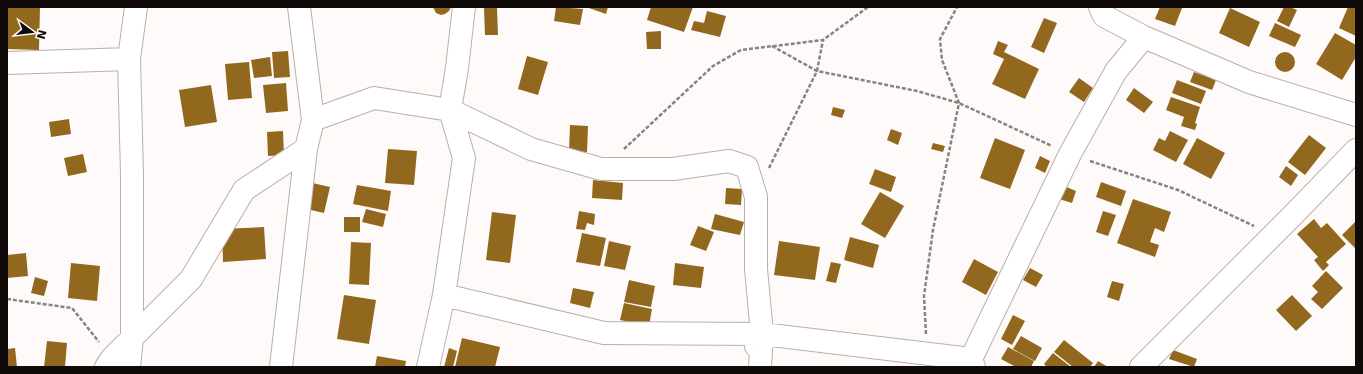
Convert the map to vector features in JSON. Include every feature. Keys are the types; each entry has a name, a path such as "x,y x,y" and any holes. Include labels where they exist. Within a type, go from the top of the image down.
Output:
{"street":[{"path":"132,338 132,175 129,59 136,7"},
{"path":"281,367 306,149 313,120 299,7"},
{"path":"428,367 444,295 464,158 450,110 457,68 464,7"},
{"path":"1100,7 1104,16 1144,37 1249,82 1356,115"},
{"path":"444,295 604,332 762,334 928,354 973,363 1070,154 1116,71 1144,37"},
{"path":"7,63 129,59"},
{"path":"313,120 374,98 450,110 531,149 601,169 673,169 730,161 747,167 756,196 756,269 762,334 760,367"},
{"path":"115,364 132,338 191,279 244,190 306,149"},
{"path":"1141,367 1356,150"},
{"path":"745,367 762,334"}],"path":[{"path":"601,169 713,66 741,50 823,40 868,7"},
{"path":"928,354 924,296 933,230 959,103 942,60 940,39 957,7"},
{"path":"756,196 779,146 817,71 823,40"},
{"path":"772,46 817,71 917,91 959,103 1070,154 1178,190 1273,235"},
{"path":"7,299 72,308 115,364"}],"building":[{"path":"7,7 40,7 39,50 7,49"},
{"path":"433,7 451,7 449,11 441,15 436,13"},
{"path":"556,7 583,9 580,25 554,21"},
{"path":"586,7 608,7 606,14"},
{"path":"651,7 693,7 684,32 647,20"},
{"path":"1160,7 1182,8 1175,26 1155,19"},
{"path":"1284,7 1290,7 1297,10 1289,27 1277,21"},
{"path":"1348,7 1356,7 1356,36 1339,28"},
{"path":"484,8 497,8 498,35 485,35"},
{"path":"1230,8 1260,22 1249,47 1219,33"},
{"path":"707,11 726,16 720,37 691,30 694,21 704,23"},
{"path":"1044,18 1057,23 1044,53 1031,47"},
{"path":"1275,23 1301,35 1295,47 1269,36"},
{"path":"661,31 661,49 647,49 646,32"},
{"path":"1335,33 1356,45 1356,57 1342,80 1316,64"},
{"path":"998,41 1008,45 1004,52 1039,69 1025,99 992,84 1004,59 993,54"},
{"path":"288,51 290,77 274,78 272,52"},
{"path":"1285,52 1292,55 1295,62 1292,69 1285,72 1278,69 1275,62 1278,55"},
{"path":"527,56 548,62 538,95 518,89"},
{"path":"270,57 272,76 254,78 251,60"},
{"path":"249,62 252,98 228,100 225,64"},
{"path":"1194,72 1216,80 1212,90 1190,82"},
{"path":"1079,78 1093,88 1084,102 1069,92"},
{"path":"1177,80 1206,91 1201,104 1172,93"},
{"path":"286,83 288,111 266,113 263,85"},
{"path":"211,85 217,122 185,127 179,90"},
{"path":"1134,88 1153,102 1144,113 1126,100"},
{"path":"1171,97 1200,107 1195,123 1197,124 1195,130 1181,126 1184,117 1166,110"},
{"path":"833,107 845,110 842,118 831,115"},
{"path":"69,119 71,134 51,137 49,122"},
{"path":"570,125 588,126 587,152 569,151"},
{"path":"891,129 902,133 898,145 887,140"},
{"path":"283,131 284,155 268,156 267,132"},
{"path":"1170,131 1188,140 1176,162 1153,150 1159,138 1165,141"},
{"path":"1309,135 1326,148 1305,175 1288,162"},
{"path":"995,138 1025,150 1010,189 980,178"},
{"path":"1197,138 1225,153 1211,179 1183,164"},
{"path":"933,143 945,146 943,152 931,149"},
{"path":"388,149 417,151 414,185 385,183"},
{"path":"83,154 87,172 68,176 64,158"},
{"path":"1040,156 1050,161 1045,173 1035,168"},
{"path":"1286,166 1298,175 1291,186 1279,177"},
{"path":"875,169 896,177 891,192 869,184"},
{"path":"593,180 623,183 622,200 592,198"},
{"path":"308,182 330,187 324,213 302,208"},
{"path":"1101,182 1126,191 1121,206 1096,197"},
{"path":"357,185 391,191 388,211 353,204"},
{"path":"1064,186 1076,191 1072,203 1059,199"},
{"path":"726,188 742,189 741,205 725,204"},
{"path":"880,192 904,206 885,238 861,224"},
{"path":"1133,199 1171,212 1164,232 1155,228 1150,242 1159,245 1155,257 1117,243"},
{"path":"366,209 386,214 383,227 362,222"},
{"path":"579,211 595,214 594,225 587,223 585,230 576,229"},
{"path":"1103,211 1116,215 1108,236 1096,232"},
{"path":"492,212 516,215 510,263 486,260"},
{"path":"715,214 744,222 740,235 711,229"},
{"path":"344,217 360,217 360,232 344,232"},
{"path":"1314,219 1321,228 1327,223 1346,244 1326,262 1329,265 1323,271 1314,260 1318,257 1297,234"},
{"path":"1356,221 1356,249 1342,235"},
{"path":"698,226 714,232 706,251 690,245"},
{"path":"264,227 266,259 223,262 222,229"},
{"path":"582,233 606,238 600,266 576,262"},
{"path":"850,237 879,245 873,268 844,260"},
{"path":"609,241 631,246 625,270 604,266"},
{"path":"779,241 820,247 815,280 774,275"},
{"path":"351,242 371,243 369,285 349,284"},
{"path":"26,253 28,276 7,278 7,255"},
{"path":"974,259 998,272 986,295 962,282"},
{"path":"831,262 841,264 836,283 826,281"},
{"path":"71,263 100,266 97,301 68,298"},
{"path":"675,263 704,267 701,288 673,285"},
{"path":"1030,268 1043,275 1036,287 1023,280"},
{"path":"1326,271 1343,288 1322,309 1311,299 1318,292 1312,286"},
{"path":"35,277 48,281 44,296 31,293"},
{"path":"629,280 655,286 651,307 624,302"},
{"path":"1112,281 1124,284 1119,301 1107,297"},
{"path":"573,288 594,292 590,308 570,303"},
{"path":"344,295 376,300 369,344 337,339"},
{"path":"1292,295 1312,316 1296,331 1276,310"},
{"path":"624,303 652,309 649,326 620,320"},
{"path":"1013,315 1025,321 1012,345 1001,339"},
{"path":"1021,336 1042,348 1035,361 1013,349"},
{"path":"462,338 500,347 495,367 455,367"},
{"path":"1064,340 1093,363 1090,367 1073,367 1054,352"},
{"path":"47,341 67,343 65,367 44,367"},
{"path":"1008,347 1034,361 1031,367 1016,367 1001,359"},
{"path":"15,348 17,367 7,367 7,349"},
{"path":"449,348 457,351 453,367 444,367"},
{"path":"1173,350 1197,359 1194,367 1169,359"},
{"path":"1053,353 1071,367 1047,367 1044,364"},
{"path":"377,356 406,361 405,367 375,367"},
{"path":"1098,361 1108,367 1094,367"}]}
